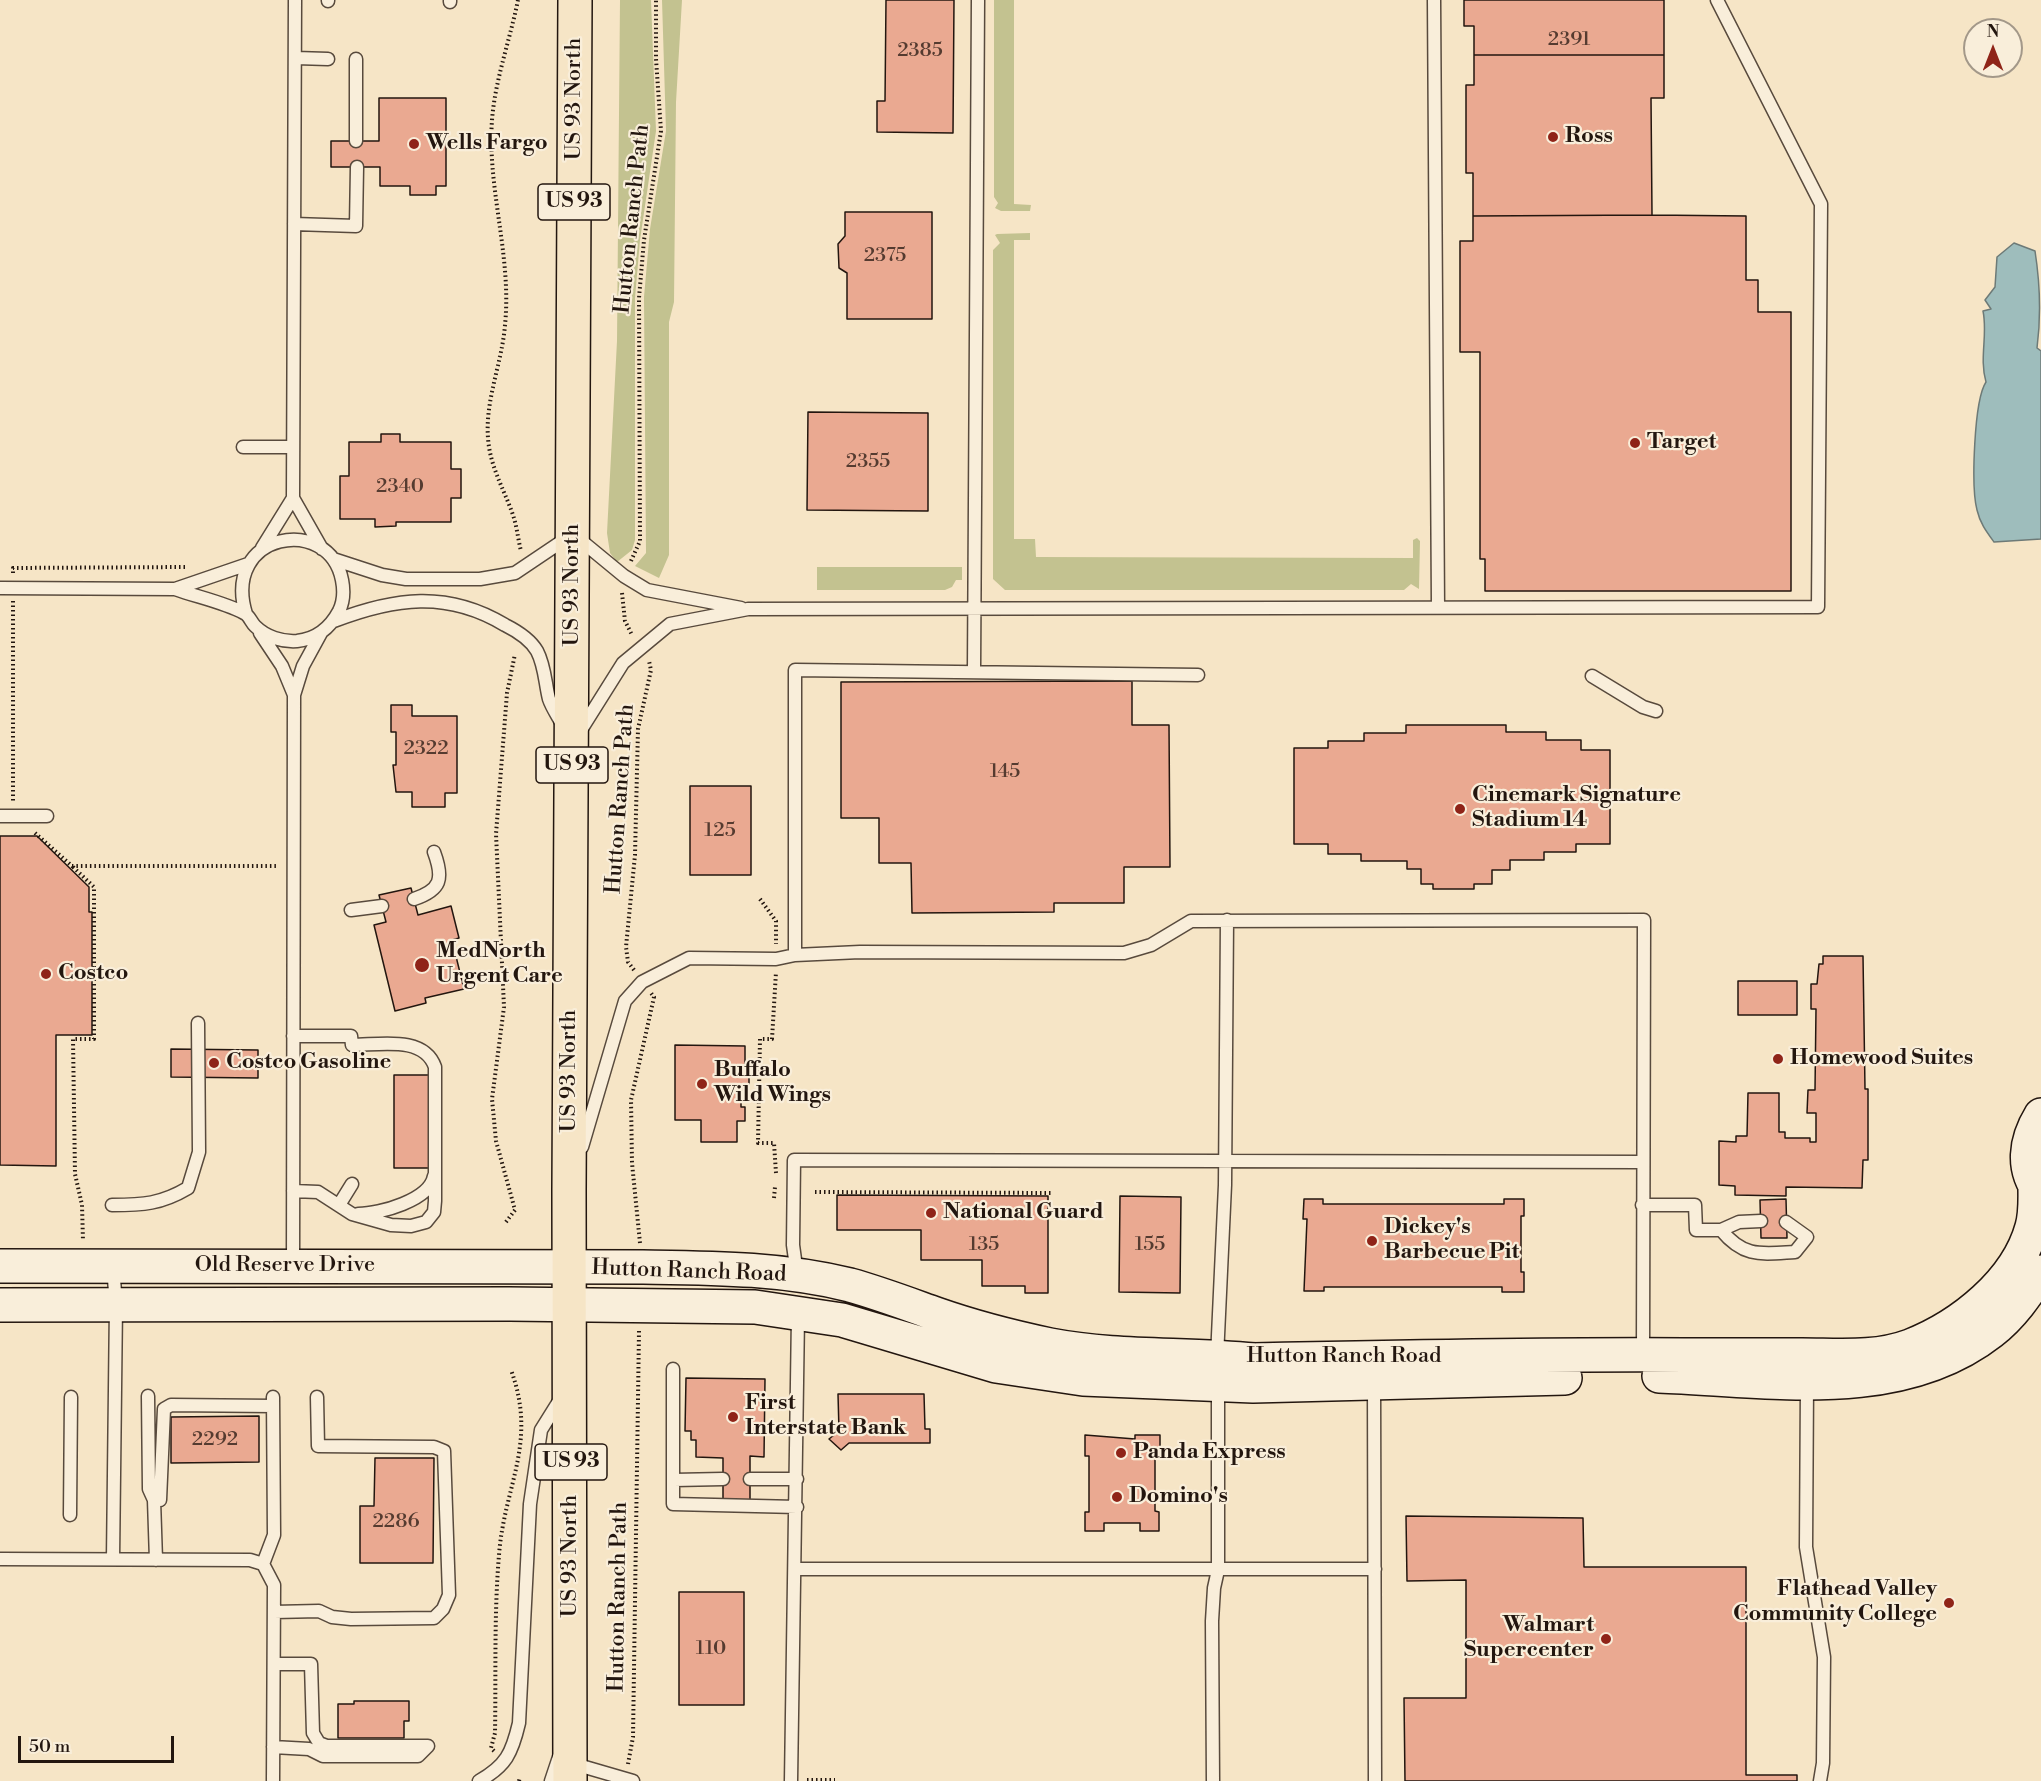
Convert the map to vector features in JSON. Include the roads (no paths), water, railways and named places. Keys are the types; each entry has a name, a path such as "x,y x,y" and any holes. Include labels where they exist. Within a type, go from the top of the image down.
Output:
{"main road":[{"name":"US 93 North","path":"564,1775 570,1728 569,1188 575,0"},
{"name":"Hutton Ranch Road","path":"570,1268 737,1269 797,1275 852,1286 961,1322 1048,1344 1218,1371 1374,1383 1648,1376 1807,1368 1909,1346 1965,1316 2002,1280 2026,1244 2033,1225 2038,1190 2028,1168 2027,1149 2031,1130 2041,1115"},
{"name":"Old Reserve Drive","path":"0,1266 570,1268"},
{"name":"Hutton Ranch Road","path":"570,1305 755,1306 798,1311 842,1320 928,1347 1040,1375 1083,1379 1218,1371 1254,1360 1644,1360 1807,1368 1869,1381 1909,1374 1969,1347 1992,1331 2025,1296 2041,1272"},
{"name":"Old Reserve Drive","path":"0,1305 570,1305"}],"lane":[{"path":"295,0 296,58 292,191 294,224 293,498 322,549"},
{"path":"974,670 978,0"},
{"path":"1434,0 1438,606"},
{"path":"333,560 394,577 480,579 515,573 573,534 624,576 647,590 748,609 1818,607 1821,204 1717,0"},
{"path":"296,58 328,58"},
{"path":"356,58 356,141"},
{"path":"294,224 356,225 357,167"},
{"path":"243,447 293,447"},
{"path":"293,498 260,550 248,564 241,588 246,614 282,666 294,695"},
{"path":"260,550 275,542 292,539 308,541 322,549 333,560 340,573 344,589 342,606 334,621 321,633 303,666 294,695 293,1266"},
{"path":"6,589 175,589 248,564"},
{"path":"175,589 246,614"},
{"path":"334,621 362,610 411,600 464,606 494,618 521,634 536,650 544,670 550,701 572,744"},
{"path":"572,744 623,663 640,646 670,624 748,609"},
{"path":"256,627 271,637 288,642 305,640 321,633"},
{"path":"795,954 795,670 974,670 1198,675"},
{"path":"1592,676 1643,707 1656,711"},
{"path":"0,816 47,816"},
{"path":"414,899 432,893 438,883 439,865 435,852"},
{"path":"351,910 382,906"},
{"path":"569,1188 625,1001 642,982 689,958 776,959 795,954 1124,953 1151,945 1191,921 1644,920 1642,1205 1644,1360"},
{"path":"1213,1781 1212,1621 1214,1588 1218,1570 1218,1371 1225,1161 1227,921"},
{"path":"112,1205 143,1205 167,1200 188,1188 199,1152 198,1023"},
{"path":"293,1036 351,1036 352,1045 408,1045 422,1048 432,1057 435,1067 434,1212 426,1222 411,1226 391,1225 352,1214 318,1192 293,1191"},
{"path":"797,1275 793,1245 794,1160 1643,1162"},
{"path":"352,1214 368,1214 391,1208 423,1193 432,1185 435,1169"},
{"path":"339,1206 352,1184"},
{"path":"1642,1205 1695,1206 1696,1230 1721,1230 1739,1222 1761,1221"},
{"path":"1721,1230 1744,1252 1795,1252 1807,1237 1786,1222"},
{"path":"113,1266 116,1304 113,1559"},
{"path":"791,1781 796,1569 798,1311"},
{"path":"1807,1368 1806,1547 1824,1658 1823,1763 1820,1781"},
{"path":"673,1369 673,1504 796,1507"},
{"path":"479,1781 498,1770 513,1749 519,1723 533,1482 541,1430 571,1382"},
{"path":"1374,1383 1375,1781"},
{"path":"148,1396 149,1489 154,1500 156,1560"},
{"path":"70,1515 71,1397"},
{"path":"274,1612 320,1611 332,1617 351,1619 434,1618 443,1609 449,1595 444,1451 434,1447 318,1446 317,1397"},
{"path":"160,1500 164,1409 171,1406 273,1402 274,1535 263,1564"},
{"path":"674,1480 723,1479"},
{"path":"750,1479 797,1479"},
{"path":"0,1559 250,1560 263,1564 274,1585 273,1781"},
{"path":"796,1569 1375,1569"},
{"path":"273,1747 309,1749 323,1756 418,1756 428,1746 327,1746 319,1743 312,1733 311,1664 274,1664"},
{"path":"564,1775 627,1780"}],"water":[{"path":"2014,243 2035,251 2038,275 2037,348 2041,351 2041,539 1994,542 1978,515 1974,483 1976,424 1986,382 1983,364 1985,329 1983,311 1991,309 1985,300 1995,287 1997,257"}],"place":[{"name":"Ross","path":"1553,137"},
{"name":"Wells Fargo","path":"414,144"},
{"name":"Target","path":"1635,443"},
{"name":"Cinemark Signature Stadium 14","path":"1460,809"},
{"name":"MedNorth Urgent Care","path":"422,965"},
{"name":"Costco","path":"46,974"},
{"name":"Homewood Suites","path":"1778,1059"},
{"name":"Costco Gasoline","path":"214,1063"},
{"name":"Buffalo Wild Wings","path":"702,1084"},
{"name":"National Guard","path":"931,1213"},
{"name":"Dickey's Barbecue Pit","path":"1372,1241"},
{"name":"First Interstate Bank","path":"733,1417"},
{"name":"Panda Express","path":"1121,1453"},
{"name":"Domino's","path":"1117,1497"},
{"name":"Flathead Valley Community College","path":"1949,1603"},
{"name":"Walmart Supercenter","path":"1606,1639"}]}
